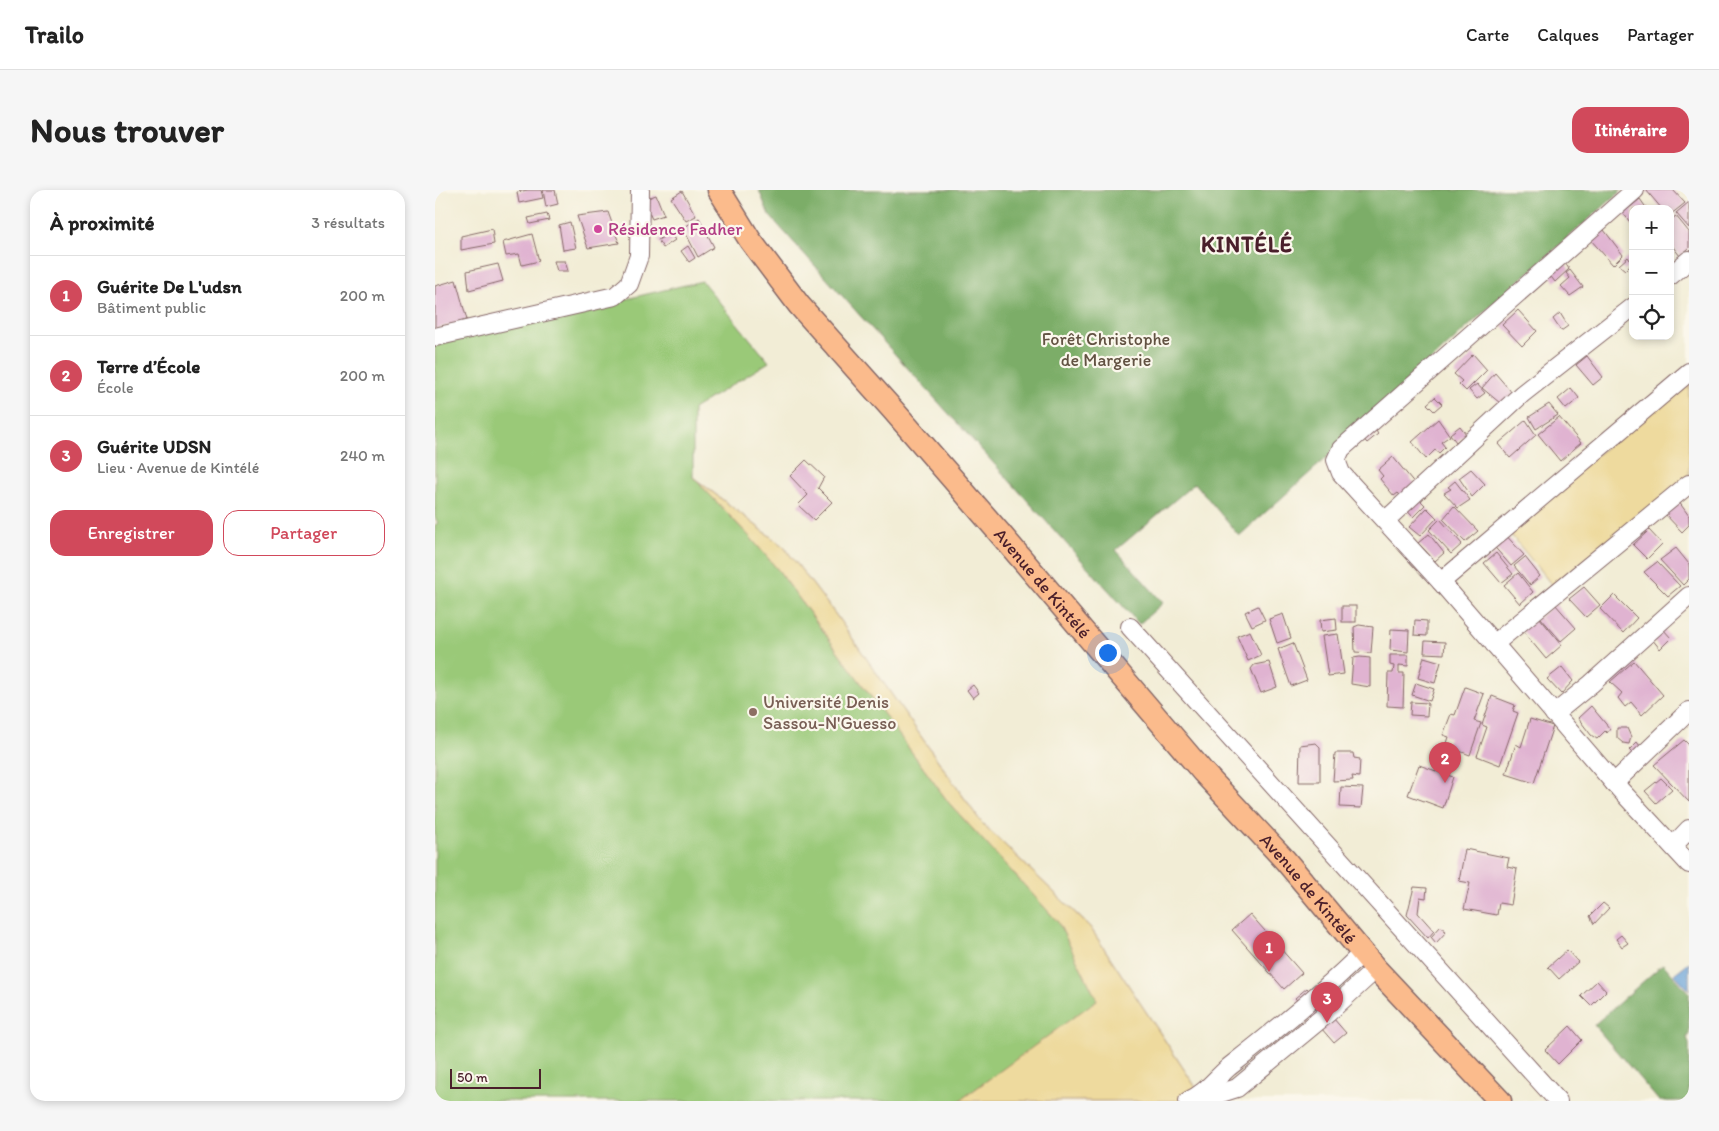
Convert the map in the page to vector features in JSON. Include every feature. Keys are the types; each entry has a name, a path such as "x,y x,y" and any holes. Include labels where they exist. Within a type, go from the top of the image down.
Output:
{"main road":[{"name":"Avenue de Kintélé","path":"719,190 750,240 799,305 1003,536 1203,772 1285,860 1365,965 1500,1101"}],"street":[{"path":"435,337 615,296 629,284 639,256 640,190"},
{"path":"1635,190 1341,449 1336,460 1341,473 1386,520 1614,783 1689,864"},
{"path":"1674,273 1689,260"},
{"path":"1386,520 1522,394 1629,311"},
{"path":"1441,582 1689,372"},
{"path":"1494,644 1689,484"},
{"path":"1554,714 1591,684 1689,596"},
{"path":"1129,627 1558,1101"},
{"path":"1614,783 1689,711"},
{"path":"1673,846 1689,829"},
{"path":"1195,1098 1220,1074 1298,1011 1365,965"}],"green space":[{"name":"Forêt Christophe de Margerie","path":"759,190 1622,190 1485,311 1239,536 1195,483 1116,550 1163,603 1139,624 769,215"},
{"name":"Université Denis Sassou-N'Guesso","path":"702,281 769,362 693,409 693,477 750,537 779,571 949,803 1058,922 1098,1000 959,1101 435,1101 435,525 438,523 435,517 435,344"},
{"path":"1663,964 1689,993 1689,1034 1687,1037 1689,1044 1689,1101 1659,1101 1594,1025"}],"sand":[{"path":"1689,378 1689,478 1556,590 1507,530"},
{"path":"693,477 784,547 836,615 981,822 1090,927 1201,1095 1188,1101 959,1101 1097,1000 1058,922 949,803 779,571 750,537"}],"water":[{"path":"1689,962 1689,990 1674,974"}],"building":[{"path":"541,190 543,198 519,203 517,192"},
{"path":"543,190 555,190 558,204 546,207"},
{"path":"1646,190 1673,190 1685,203 1674,212 1674,205 1659,205"},
{"path":"682,191 696,216 686,221 671,198"},
{"path":"656,195 664,215 652,219 643,200"},
{"path":"1640,199 1644,205 1633,205"},
{"path":"1689,202 1689,228 1676,213"},
{"path":"1629,208 1629,221 1623,213"},
{"name":"Résidence Fadher","path":"608,212 619,243 588,248 577,216"},
{"path":"547,214 549,220 530,224 528,218"},
{"path":"1676,216 1689,232 1689,248 1680,256 1674,248 1674,217"},
{"path":"699,218 714,247 698,257 683,228"},
{"path":"570,222 576,248 563,250 559,225"},
{"path":"492,229 494,244 461,250 461,236"},
{"path":"1604,230 1623,255 1613,265 1590,239"},
{"path":"670,233 675,240 663,248 658,240"},
{"path":"532,234 539,261 522,265 519,254 506,256 503,242"},
{"path":"688,246 695,258 689,262 681,251"},
{"path":"1628,257 1629,266 1625,270 1619,265"},
{"path":"554,261 565,261 568,271 557,271"},
{"path":"1564,261 1569,269 1555,282 1549,274"},
{"path":"498,264 503,281 469,290 467,271"},
{"path":"1570,270 1583,287 1570,296 1561,286 1570,278 1566,273"},
{"path":"456,280 467,320 435,329 435,286"},
{"path":"1518,310 1537,331 1522,346 1502,325"},
{"path":"1560,313 1568,326 1561,331 1553,319"},
{"path":"1473,354 1487,370 1466,391 1459,384 1462,381 1454,374"},
{"path":"1587,356 1603,377 1593,385 1576,365"},
{"path":"1495,373 1514,395 1500,403 1482,388"},
{"path":"1477,384 1485,393 1477,399 1469,390"},
{"path":"1571,388 1579,398 1566,409 1558,399"},
{"path":"1435,397 1442,404 1434,411 1427,404"},
{"path":"1549,404 1558,415 1536,429 1529,417"},
{"path":"1559,417 1581,443 1560,461 1538,434"},
{"path":"1438,419 1450,436 1441,442 1445,447 1439,453 1435,450 1426,459 1412,442"},
{"path":"1526,420 1536,435 1510,458 1498,444"},
{"path":"1460,426 1466,434 1456,442 1450,434"},
{"path":"1374,428 1378,434 1367,443 1362,437"},
{"path":"1393,457 1416,485 1402,497 1398,493 1394,496 1380,479 1383,476 1378,470"},
{"path":"806,460 824,477 818,488 832,502 814,520 798,505 808,495 790,476"},
{"path":"1471,469 1485,484 1472,497 1459,478"},
{"path":"1455,481 1470,500 1458,508 1444,493 1451,489 1448,487"},
{"path":"1415,495 1425,505 1413,517 1403,506"},
{"path":"1679,502 1689,516 1689,525 1682,532 1664,513"},
{"path":"1454,506 1478,531 1465,542 1443,519"},
{"path":"1427,508 1437,518 1420,536 1409,527"},
{"path":"1440,519 1462,544 1451,554 1429,530"},
{"path":"1646,522 1651,526 1649,530 1662,544 1647,559 1633,545 1647,532 1642,528"},
{"path":"1503,532 1524,555 1511,566 1491,543"},
{"path":"1429,534 1444,553 1435,561 1418,543"},
{"path":"1676,548 1689,564 1689,579 1683,585 1660,560"},
{"path":"1496,553 1513,574 1501,583 1484,563"},
{"path":"1525,557 1540,576 1530,585 1514,566"},
{"path":"1657,562 1680,586 1668,596 1644,572"},
{"path":"1518,573 1533,592 1520,604 1504,585"},
{"path":"1584,587 1600,605 1586,617 1569,599"},
{"path":"1614,595 1637,618 1623,633 1600,609"},
{"path":"1555,604 1576,628 1561,641 1540,617"},
{"path":"1258,606 1265,620 1252,626 1245,612"},
{"path":"1342,606 1356,606 1356,622 1342,622"},
{"path":"1283,614 1291,638 1277,643 1269,619"},
{"path":"1539,617 1562,645 1546,659 1522,630"},
{"path":"1336,618 1337,630 1321,632 1320,620"},
{"path":"1415,620 1427,621 1427,636 1414,635"},
{"path":"1359,625 1373,627 1371,653 1355,652 1354,627"},
{"path":"1391,629 1409,630 1408,652 1390,650"},
{"path":"1663,629 1671,638 1660,649 1652,639"},
{"path":"1250,631 1261,655 1248,661 1237,636"},
{"path":"1338,634 1344,674 1328,676 1322,636"},
{"path":"1425,641 1445,642 1444,654 1424,653"},
{"path":"1293,643 1307,680 1291,686 1278,649"},
{"path":"1390,655 1408,655 1408,666 1399,665 1399,673 1404,673 1403,707 1387,706 1388,673 1393,673 1394,666 1390,665"},
{"path":"1424,657 1441,662 1435,683 1418,678"},
{"path":"1353,658 1370,658 1370,687 1351,684"},
{"path":"1634,661 1663,695 1642,715 1631,702 1625,707 1618,698 1622,693 1610,682"},
{"path":"1269,662 1277,687 1261,693 1251,669 1254,665"},
{"path":"1562,667 1573,681 1561,694 1547,679"},
{"path":"1416,683 1434,689 1430,701 1412,695"},
{"path":"973,685 979,693 973,698 967,690"},
{"path":"1465,687 1484,694 1474,721 1481,723 1470,755 1446,746 1449,737 1443,735 1451,714 1455,715"},
{"path":"1492,696 1515,705 1513,711 1518,713 1500,765 1477,756 1487,727 1482,725"},
{"path":"1411,702 1428,703 1427,716 1410,715"},
{"path":"1591,706 1610,729 1597,739 1591,735 1578,718"},
{"path":"1530,719 1553,726 1534,783 1506,774 1516,744 1521,747"},
{"path":"1617,728 1627,728 1631,737 1629,744 1623,743 1617,738"},
{"path":"1684,740 1689,745 1689,802 1654,765"},
{"path":"1637,742 1643,750 1636,757 1629,750"},
{"path":"1316,743 1320,747 1320,782 1299,782 1300,745"},
{"path":"1335,753 1353,753 1354,758 1360,759 1359,777 1352,776 1353,780 1333,781"},
{"path":"1419,765 1453,777 1443,808 1408,795"},
{"path":"1661,778 1672,789 1656,803 1645,791"},
{"path":"1341,787 1363,788 1361,808 1340,807"},
{"path":"1465,849 1509,858 1507,867 1517,869 1511,905 1499,903 1497,915 1464,909 1470,883 1459,881"},
{"path":"1414,887 1427,888 1426,898 1420,897 1418,913 1434,931 1428,938 1407,915"},
{"path":"1603,903 1609,908 1594,924 1590,916"},
{"path":"1250,914 1302,973 1284,989 1232,930"},
{"path":"1441,926 1446,932 1436,943 1431,937"},
{"path":"1621,935 1628,943 1622,947 1616,939"},
{"path":"1567,950 1578,962 1559,979 1548,967"},
{"path":"1597,981 1606,991 1591,1006 1581,996"},
{"path":"1307,988 1346,1033 1334,1043 1295,998"},
{"path":"1570,1026 1582,1040 1558,1064 1545,1050"}],"place":[{"name":"Résidence Fadher","path":"598,229"},
{"name":"Université Denis Sassou-N'Guesso","path":"753,712"},
{"name":"Terre d’École","path":"1445,783"},
{"name":"Guérite De L'udsn","path":"1269,972"},
{"name":"Guérite UDSN","path":"1327,1023"}],"district":[{"name":"KINTÉLÉ","path":"1247,244"}]}
